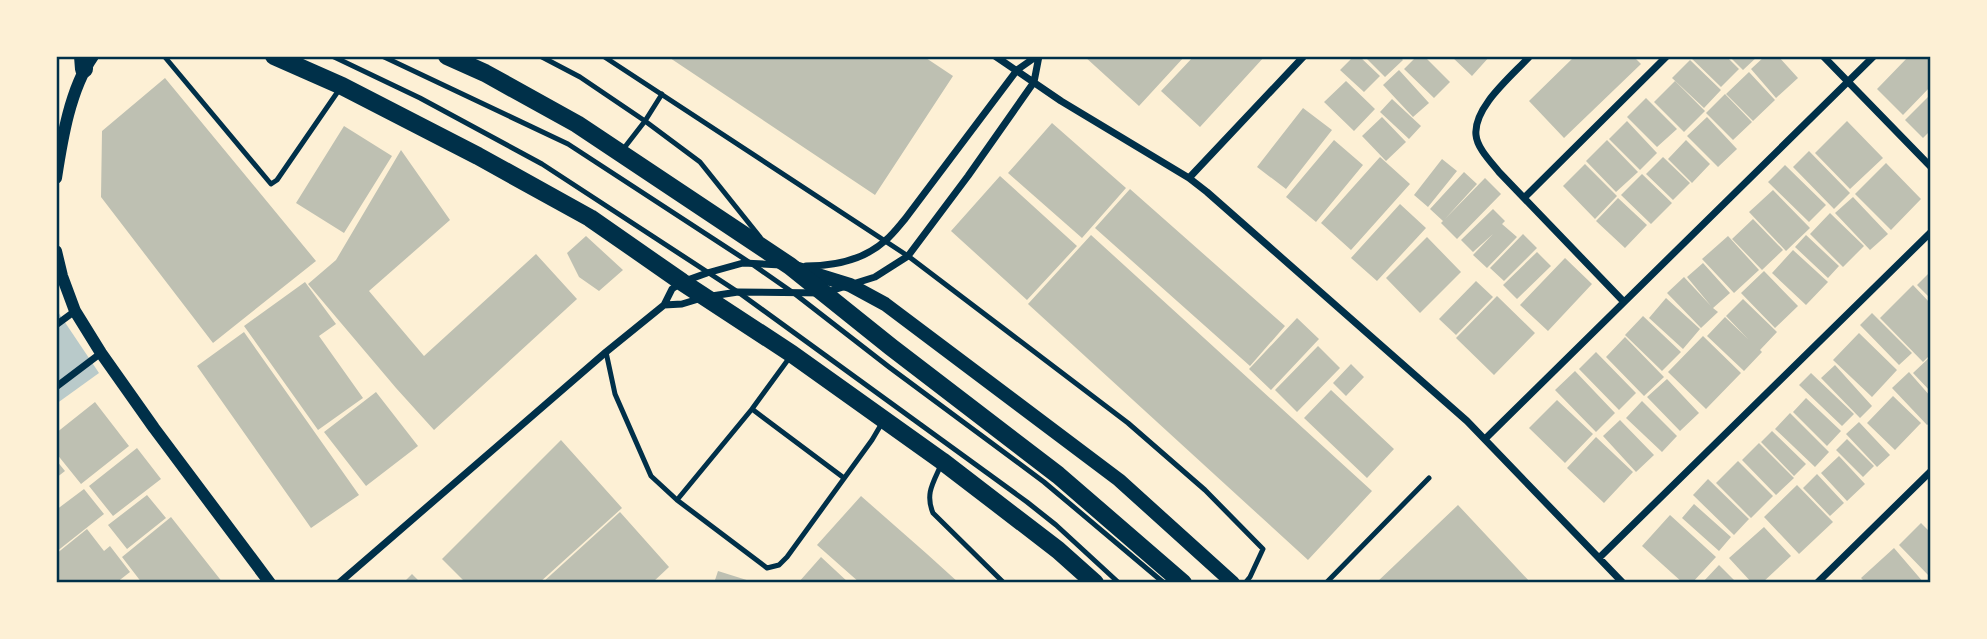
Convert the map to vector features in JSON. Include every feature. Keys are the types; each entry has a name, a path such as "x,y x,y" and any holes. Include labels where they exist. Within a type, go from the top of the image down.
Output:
{"main road":[{"path":"274,56 342,86 478,156 590,218 792,354 942,461 1058,550 1095,583"},
{"path":"447,56 577,124 790,266 1058,475 1183,583"},
{"path":"790,266 850,285 885,304 1119,480 1233,583"}],"street":[{"path":"995,56 1061,101 1189,178 1441,396 1623,583"},
{"path":"339,583 664,305 672,289 682,282 743,263 826,266 842,263 862,256 886,241 1017,70 1038,56"},
{"path":"664,305 682,304 705,296 738,292 824,293 875,277 908,256 1034,82 1038,56"},
{"path":"1189,178 1304,56"},
{"path":"1530,56 1489,100 1479,116 1476,136 1484,153 1499,172 1624,302"},
{"path":"1524,198 1667,56"},
{"path":"1823,56 1931,167"},
{"path":"1485,439 1874,56"},
{"path":"56,178 71,110 87,60"},
{"path":"1599,558 1931,232"},
{"path":"56,251 75,311 101,353 270,583"},
{"path":"56,324 75,311"},
{"path":"56,387 101,353"},
{"path":"1817,583 1931,471"}],"lane":[{"path":"164,56 271,184 278,180 342,86"},
{"path":"332,56 420,98 542,164 738,292 1027,502 1119,583"},
{"path":"382,56 568,145 752,264 1044,482 1164,583"},
{"path":"540,56 580,77 700,162 775,256"},
{"path":"603,56 908,256 1128,423 1205,490 1263,550 1245,583"},
{"path":"621,153 662,94"},
{"path":"606,352 615,394 651,475 677,500 767,568 779,565 788,557 884,420"},
{"path":"677,500 752,409 792,354"},
{"path":"752,409 844,478"},
{"path":"942,461 929,491 929,503 933,513 1004,583"},
{"path":"1326,583 1429,478"}],"shaded area":[{"path":"56,309 99,373 56,404"}],"building":[{"path":"667,56 923,56 953,76 875,195"},
{"path":"1084,56 1185,56 1139,106"},
{"path":"1194,56 1265,56 1200,127 1161,91"},
{"path":"1354,56 1359,56 1380,76 1364,92 1340,70"},
{"path":"1364,56 1399,56 1403,60 1385,77"},
{"path":"1417,56 1424,56 1450,82 1434,98 1404,69"},
{"path":"1451,56 1490,56 1472,76"},
{"path":"1575,56 1633,56 1641,64 1564,138 1529,101"},
{"path":"1689,56 1726,56 1739,69 1721,87"},
{"path":"1729,56 1758,56 1743,70"},
{"path":"1765,56 1778,56 1798,78 1776,98 1751,69"},
{"path":"1909,56 1931,56 1931,86 1903,115 1877,89"},
{"path":"1690,60 1721,90 1704,108 1672,78"},
{"path":"1399,70 1429,103 1413,117 1383,85"},
{"path":"1749,72 1775,100 1753,121 1726,94"},
{"path":"165,78 316,261 213,343 101,197 102,131"},
{"path":"1346,81 1375,109 1354,131 1324,102"},
{"path":"1675,81 1705,111 1684,132 1654,102"},
{"path":"1725,94 1752,122 1733,140 1706,113"},
{"path":"1931,94 1931,130 1923,138 1905,120"},
{"path":"1646,98 1677,129 1657,147 1627,117"},
{"path":"1392,99 1421,126 1409,139 1380,112"},
{"path":"1303,108 1332,130 1286,189 1257,167"},
{"path":"1382,117 1406,142 1386,161 1362,136"},
{"path":"1707,117 1737,149 1718,167 1687,136"},
{"path":"1627,121 1657,153 1640,170 1609,139"},
{"path":"1847,121 1883,158 1850,189 1815,153"},
{"path":"1052,123 1126,188 1082,238 1008,173"},
{"path":"344,126 392,156 344,233 296,203"},
{"path":"1334,140 1363,165 1316,222 1286,197"},
{"path":"1607,140 1638,172 1616,192 1586,161"},
{"path":"1686,140 1710,164 1692,183 1668,159"},
{"path":"401,150 450,220 369,291 424,356 536,254 577,299 434,430 308,284 336,260"},
{"path":"1809,151 1850,193 1834,209 1793,167"},
{"path":"1380,157 1410,184 1351,250 1321,223"},
{"path":"1663,157 1690,183 1673,200 1646,174"},
{"path":"1442,159 1457,171 1428,207 1414,195"},
{"path":"1886,163 1921,199 1891,230 1855,194"},
{"path":"1585,164 1617,196 1595,219 1563,186"},
{"path":"1785,165 1826,205 1809,222 1768,182"},
{"path":"1464,172 1477,184 1445,219 1485,178 1501,194 1457,239 1430,209"},
{"path":"1642,174 1672,203 1651,224 1621,195"},
{"path":"1000,176 1077,246 1027,300 951,231"},
{"path":"1130,189 1285,326 1250,366 1095,228"},
{"path":"1773,190 1810,228 1786,251 1749,212"},
{"path":"1853,197 1888,234 1870,250 1835,213"},
{"path":"1618,198 1647,225 1625,248 1596,221"},
{"path":"1400,204 1426,228 1377,281 1351,258"},
{"path":"1493,209 1505,221 1502,224 1517,237 1487,268 1473,255 1493,234 1473,252 1461,240"},
{"path":"1830,213 1864,246 1843,267 1810,234"},
{"path":"1753,219 1783,250 1762,270 1732,239"},
{"path":"1523,234 1537,248 1504,281 1490,268"},
{"path":"1091,235 1372,491 1308,560 1028,304"},
{"path":"1806,235 1839,266 1828,278 1795,247"},
{"path":"586,236 623,270 599,291 579,277 567,253"},
{"path":"1728,236 1759,270 1734,293 1702,259"},
{"path":"1427,237 1461,272 1420,313 1386,278"},
{"path":"1793,250 1828,282 1806,305 1772,273"},
{"path":"1537,252 1551,266 1517,299 1503,285"},
{"path":"1565,258 1592,284 1548,331 1520,305"},
{"path":"1703,263 1730,293 1713,308 1718,312 1701,328 1667,293 1684,277 1711,306 1687,277"},
{"path":"1764,271 1798,306 1775,328 1741,293"},
{"path":"1931,271 1931,299 1917,285"},
{"path":"1476,281 1493,297 1456,335 1439,319"},
{"path":"305,282 336,324 319,336 363,398 318,430 244,326"},
{"path":"1913,285 1931,304 1931,354 1923,362 1880,318"},
{"path":"1497,296 1535,333 1494,375 1456,338"},
{"path":"1666,298 1700,329 1683,349 1649,318"},
{"path":"1743,299 1777,332 1744,371 1707,336 1725,317 1748,339 1726,316"},
{"path":"1872,313 1912,353 1899,365 1860,325"},
{"path":"1643,316 1681,352 1662,371 1625,335"},
{"path":"1297,318 1319,339 1271,390 1249,369"},
{"path":"244,332 359,495 311,528 197,366"},
{"path":"1859,333 1897,370 1872,397 1833,360"},
{"path":"1703,336 1741,373 1706,409 1668,372"},
{"path":"1625,337 1664,377 1644,396 1606,357"},
{"path":"1318,346 1340,368 1297,412 1275,390"},
{"path":"1596,352 1636,393 1619,410 1579,369"},
{"path":"1931,356 1931,392 1913,373"},
{"path":"1351,364 1364,377 1346,396 1333,383"},
{"path":"1835,365 1872,406 1860,418 1821,378"},
{"path":"1575,371 1615,413 1596,432 1555,390"},
{"path":"1909,372 1931,397 1931,422 1927,425 1892,388"},
{"path":"1811,373 1854,414 1842,426 1799,385"},
{"path":"1667,379 1699,413 1680,431 1647,397"},
{"path":"1331,390 1394,449 1367,478 1304,418"},
{"path":"376,392 418,446 366,486 324,432"},
{"path":"1893,396 1921,423 1895,450 1867,423"},
{"path":"1806,398 1841,431 1827,446 1793,412"},
{"path":"1557,400 1593,434 1565,463 1529,428"},
{"path":"1642,401 1677,436 1662,452 1626,418"},
{"path":"95,402 129,446 81,484 56,453 56,433"},
{"path":"1790,413 1829,452 1815,467 1775,429"},
{"path":"1620,420 1654,455 1636,472 1603,436"},
{"path":"1859,422 1890,455 1877,467 1846,434"},
{"path":"1772,431 1806,464 1794,476 1761,442"},
{"path":"1596,437 1633,472 1604,503 1567,468"},
{"path":"1847,439 1874,466 1863,477 1836,450"},
{"path":"561,440 622,508 539,583 466,583 442,559"},
{"path":"1759,443 1794,478 1776,495 1742,460"},
{"path":"137,448 161,479 113,516 89,486"},
{"path":"1839,456 1865,484 1847,501 1821,473"},
{"path":"56,460 65,471 56,478"},
{"path":"1738,461 1773,496 1751,518 1716,483"},
{"path":"1817,474 1844,503 1830,516 1803,488"},
{"path":"1708,479 1749,519 1734,535 1693,495"},
{"path":"1797,485 1833,522 1799,554 1764,517"},
{"path":"84,489 104,514 56,552 56,510"},
{"path":"147,495 166,518 127,549 108,525"},
{"path":"861,496 959,583 860,583 817,545"},
{"path":"1694,504 1731,537 1719,551 1682,518"},
{"path":"1458,505 1531,583 1376,583"},
{"path":"620,512 669,567 652,583 542,583"},
{"path":"1670,515 1716,557 1692,583 1683,583 1642,546"},
{"path":"171,517 223,583 142,583 122,557"},
{"path":"1921,523 1931,533 1929,576 1899,545"},
{"path":"1764,527 1791,556 1762,583 1752,583 1729,558"},
{"path":"87,529 104,551 110,546 130,572 116,583 56,583 56,554"},
{"path":"1894,548 1924,583 1866,583 1861,578"},
{"path":"821,557 849,583 798,583"},
{"path":"1719,565 1737,583 1702,583"},
{"path":"718,571 753,582 753,583 714,583"},
{"path":"412,574 421,583 403,583"}]}
